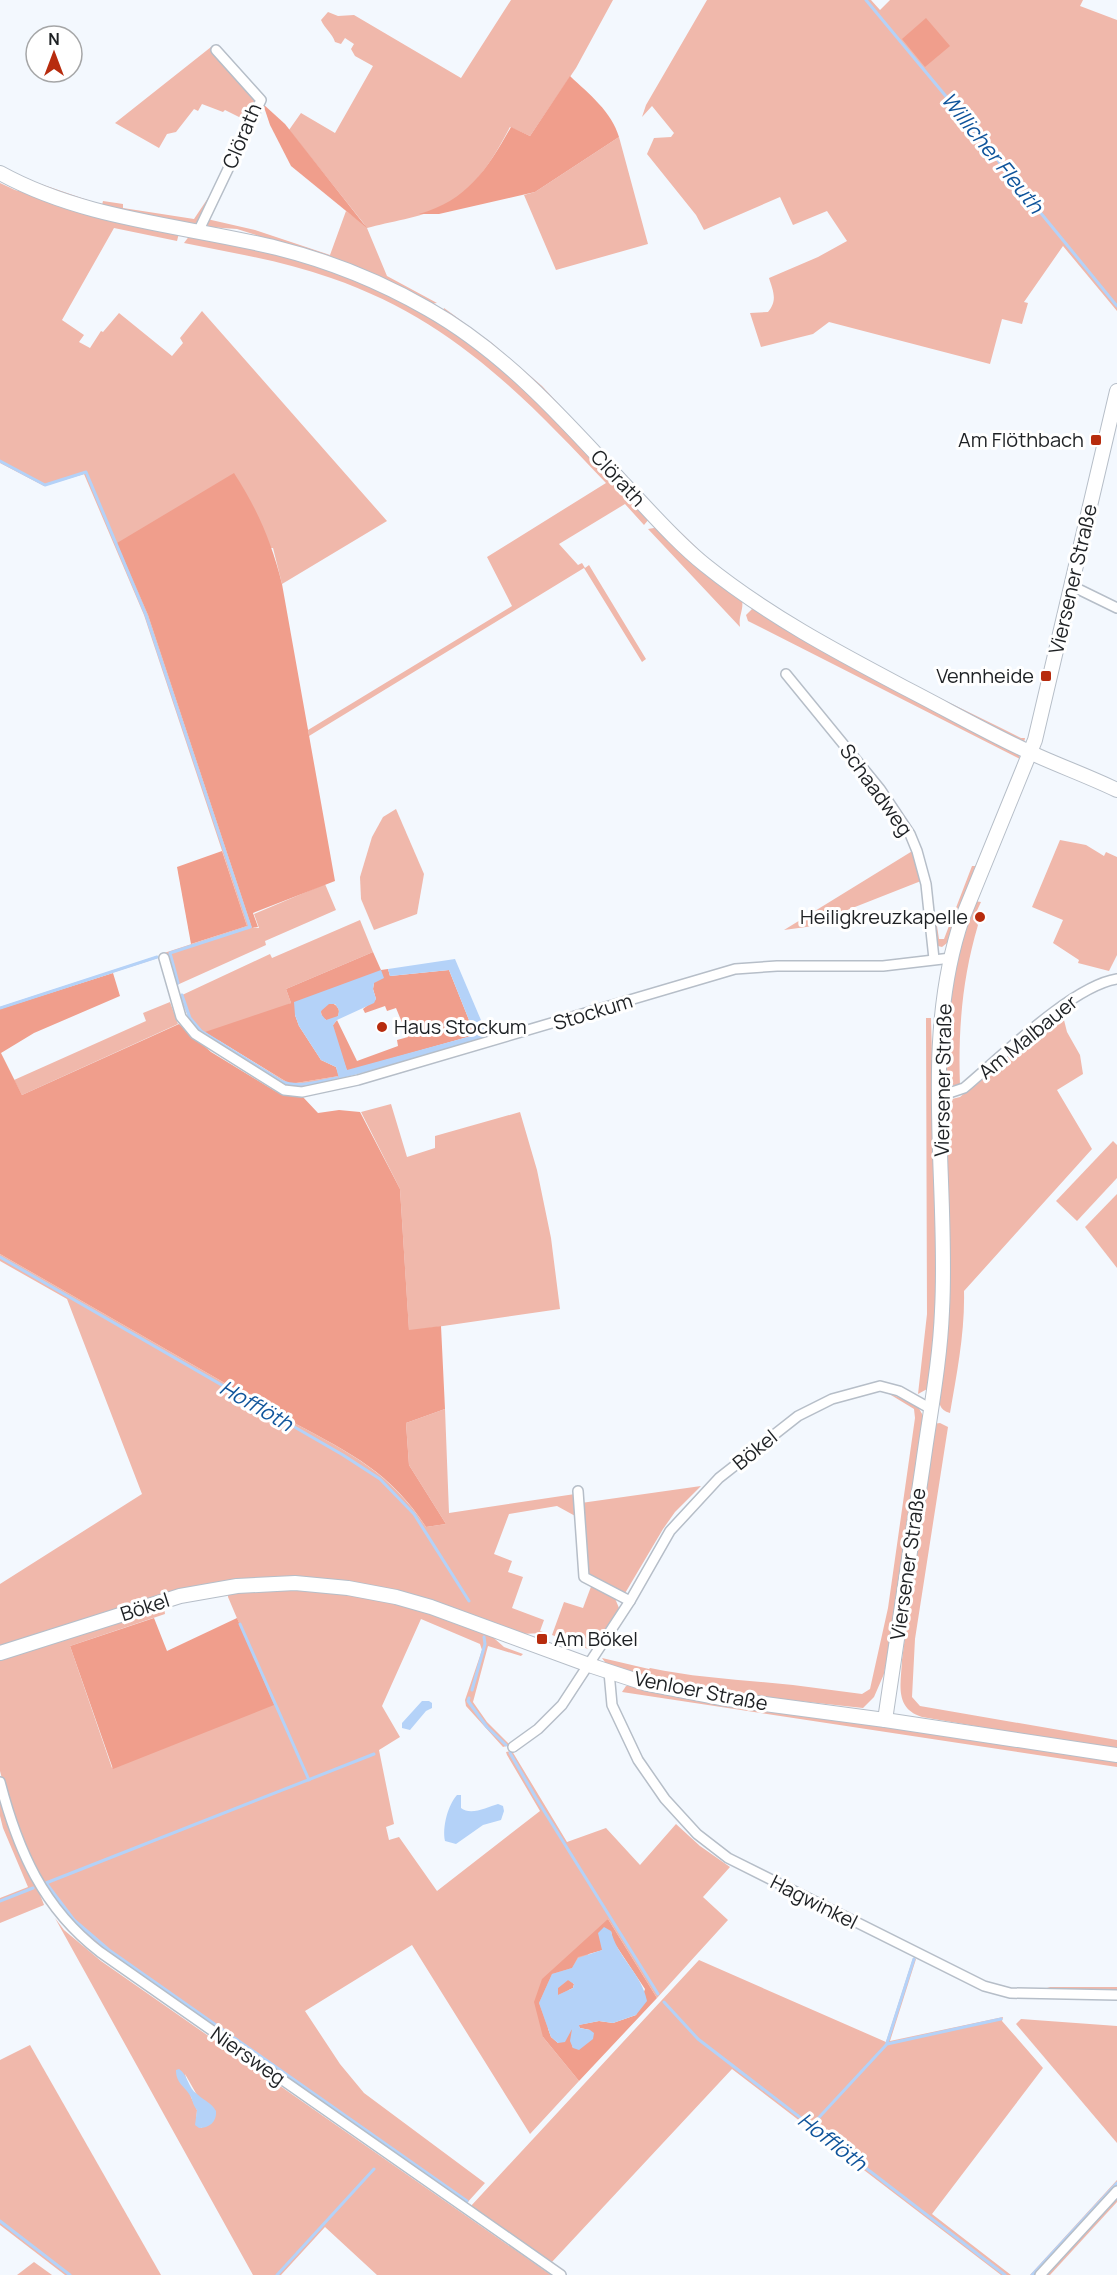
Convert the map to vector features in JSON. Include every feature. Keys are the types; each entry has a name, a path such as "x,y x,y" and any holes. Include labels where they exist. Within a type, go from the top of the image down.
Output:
{"main road":[{"name":"Clörath","path":"0,173 62,200 115,216 279,248 343,268 430,310 480,343 519,375 702,563 750,600 810,638 1031,753"},
{"name":"Viersener Straße","path":"885,1720 931,1409 943,1303 940,1093 942,1018 951,958 972,893 1031,753 1117,391"},
{"path":"1031,753 1117,790"},
{"name":"Venloer Straße","path":"296,1583 348,1588 396,1597 647,1684 720,1698 1117,1755"},
{"name":"Bökel","path":"0,1653 180,1596 237,1586 296,1583"}],"street":[{"name":"Clörath","path":"198,232 261,100 216,50"},
{"path":"1072,586 1117,608"},
{"name":"Schaadweg","path":"786,674 880,789 910,834 926,884 934,959"},
{"name":"Stockum","path":"164,958 181,1017 195,1034 284,1090 302,1092 369,1077 735,969 777,966 883,966 951,958"},
{"name":"Am Malbauer","path":"940,1093 949,1093 964,1088 1068,1001 1106,981 1117,979"},
{"name":"Bökel","path":"513,1747 554,1714 630,1601 670,1531 719,1478 798,1416 832,1399 880,1386 899,1391 931,1409"},
{"path":"578,1491 584,1577 630,1601"},
{"name":"Hagwinkel","path":"609,1672 612,1705 638,1760 665,1799 689,1825 728,1858 984,1986 1010,1993 1117,1995"},
{"name":"Niersweg","path":"0,1782 16,1836 32,1872 60,1915 77,1933 100,1952 561,2275"},
{"path":"1040,2275 1117,2191"}],"shaded area":[{"path":"511,0 613,0 576,68 530,136 510,127 497,151 473,184 440,208 367,228 387,276 437,303 430,304 256,235 237,229 209,227 206,224 207,219 255,230 330,255 346,211 365,225 289,130 301,113 335,133 373,66 355,56 351,49 354,44 345,38 341,44 335,42 321,20 328,12 338,16 354,15 461,78"},
{"path":"707,0 871,0 880,10 890,0 1083,0 1080,6 1117,20 1117,311 1063,246 1024,302 1028,303 1022,324 1002,319 990,364 829,322 813,334 761,347 750,313 768,312 771,308 774,295 769,278 818,257 847,241 827,211 793,225 780,197 704,230 696,215 647,154 654,138 671,137 674,133 652,106 642,117 646,105"},
{"path":"926,18 950,46 925,67 902,39"},
{"path":"211,47 258,99 247,121 225,110 223,112 202,104 198,111 194,109 176,132 167,134 159,148 115,123"},
{"path":"570,76 605,111 619,137 535,192 439,214 419,214 451,200 474,181 511,127 530,136"},
{"path":"263,104 285,124 367,228 291,166 270,125"},
{"path":"619,137 648,244 556,270 524,195 535,192"},
{"path":"0,166 35,182 102,205 103,201 123,204 123,208 194,219 210,195 212,197 200,220 193,225 133,215 64,195 0,168"},
{"path":"0,183 15,190 179,233 177,241 114,228 62,320 84,335 79,342 90,348 101,331 103,332 119,313 172,356 183,343 180,338 202,311 387,521 282,584 273,548 118,543 148,615 252,928 259,928 254,914 325,884 336,910 265,941 266,945 177,985 169,955 164,953 247,926 144,615 84,474 44,486 0,463"},
{"path":"190,235 279,252 379,288 471,342 536,398 649,519 644,525 625,504 559,544 578,565 582,563 585,568 589,565 646,659 642,662 584,568 309,736 308,730 512,606 487,557 606,483 544,419 482,362 448,337 412,315 374,295 313,272 184,243"},
{"path":"444,308 492,343 542,386 659,512 655,511 443,311"},
{"path":"234,473 263,526 282,584 335,881 253,913 258,927 252,928 148,615 117,543"},
{"path":"668,520 727,574 804,626 911,684 1025,738 1024,743 826,642 741,589 667,525"},
{"path":"648,529 661,529 742,600 740,627"},
{"path":"752,609 832,657 1015,751 1020,759 748,621 746,615"},
{"path":"396,809 424,874 417,914 374,930 361,899 360,877 372,837 383,817"},
{"path":"1060,840 1086,845 1104,856 1106,852 1117,857 1117,955 1109,971 1078,963 1079,960 1053,943 1063,920 1032,907"},
{"path":"914,850 921,881 827,918 828,924 784,930"},
{"path":"222,851 247,926 191,944 177,867"},
{"path":"972,866 976,866 947,943 942,947 938,946 934,927 937,926 939,939 944,939"},
{"path":"974,901 981,902 973,919 978,925 968,965 962,1005 960,1086 944,1085 946,1028 957,952"},
{"path":"360,920 373,952 286,989 291,1003 218,1041 290,1084 339,1076 339,1079 289,1087 200,1032 189,1019 180,996 270,954 272,958"},
{"path":"373,952 381,970 388,969 390,976 449,970 475,1035 347,1071 333,1030 333,1025 337,1020 357,1061 398,1046 397,1040 408,1037 396,1008 387,1011 385,1006 365,1013 363,1009 376,999 374,983 295,1015 299,1026 321,1060 336,1067 339,1076 290,1084 205,1032 291,1003 286,989"},
{"path":"157,956 158,958 0,1009 0,1007"},
{"path":"113,973 120,996 34,1033 1,1053 22,1095 179,1024 211,1052 275,1091 284,1095 302,1096 318,1113 339,1110 360,1112 400,1189 409,1330 441,1326 445,1409 406,1423 409,1465 446,1524 426,1527 399,1493 369,1466 352,1455 0,1254 0,1009"},
{"path":"170,1002 178,1024 22,1095 14,1080 146,1021 143,1013"},
{"path":"330,1003 336,1006 339,1012 336,1018 330,1021 324,1018 321,1012 324,1006"},
{"path":"1062,1012 1067,1032 1080,1055 1083,1074 1057,1090 1092,1149 964,1291 958,1368 950,1413 946,1412 939,1403 938,1392 944,1101 960,1097"},
{"path":"926,1018 931,1018 938,1271 936,1324 929,1388 918,1394 927,1314"},
{"path":"391,1104 407,1157 435,1148 435,1136 520,1112 537,1170 551,1238 560,1309 409,1331 400,1189 361,1112"},
{"path":"1113,1141 1117,1145 1117,1178 1077,1221 1056,1201"},
{"path":"1117,1194 1117,1268 1085,1227"},
{"path":"0,1254 352,1455 399,1493 426,1527 446,1524 409,1465 406,1423 445,1409 449,1513 575,1494 577,1517 557,1506 509,1514 494,1554 512,1561 508,1572 523,1577 512,1608 544,1620 540,1631 546,1633 520,1634 386,1590 255,1579 0,1647 0,1584 142,1494 67,1299 0,1261"},
{"path":"886,1392 917,1405 925,1419 910,1531 884,1674 874,1697 863,1708 725,1693 649,1678 607,1665 602,1658 649,1669 703,1676 862,1694 870,1689 888,1608 915,1418 914,1409"},
{"path":"940,1423 948,1427 915,1639 912,1697 920,1706 1117,1740 1117,1750 922,1717 907,1708 903,1701 901,1694 902,1660 933,1424"},
{"path":"701,1486 675,1512 624,1595 587,1576 581,1503"},
{"path":"592,1584 614,1596 619,1608 595,1645 588,1649 552,1635 564,1602 583,1608"},
{"path":"303,1589 346,1593 398,1603 487,1632 504,1647 523,1654 521,1656 488,1646 473,1702 487,1722 510,1745 503,1747 466,1706 465,1700 482,1650 480,1644 421,1619 382,1706 400,1737 379,1750 394,1824 386,1827 389,1840 399,1837 437,1891 540,1811 507,1755 506,1752 512,1751 567,1842 606,1828 640,1865 676,1824 700,1846 730,1867 703,1897 728,1920 657,1998 608,1919 543,2037 579,2081 530,2134 412,1945 305,2011 340,2064 364,2093 485,2183 466,2204 107,1953 72,1922 41,1882 11,1814 0,1771 0,1659 164,1607 165,1614 70,1646 112,1768 239,1623 228,1597 228,1590"},
{"path":"154,1618 167,1651 237,1618 274,1705 113,1769 70,1646"},
{"path":"636,1685 1117,1761 1117,1767 622,1692 626,1686"},
{"path":"0,1789 44,1905 0,1923 0,1898 28,1887 3,1828 0,1816"},
{"path":"55,1918 64,1930 101,1961 551,2275 377,2275 325,2227 281,2275 253,2275","holes":["185,2074 197,2095 202,2128 196,2125 197,2110"]},
{"path":"608,1919 657,1998 579,2081 543,2037 534,2002 542,1979","holes":["611,1931 613,1941 645,1989 636,2015 613,2023 599,2021 578,2025 580,2028 590,2030 573,2048 571,2041 573,2030 571,2029 558,2043 551,2037 539,2003 552,1974 572,1968 578,1957 603,1950"]},
{"path":"913,1958 916,1959 890,2041 1003,2017 1002,2021 1043,2068 932,2214 1011,2275 1001,2275 732,2069 551,2263 470,2207 699,1960 886,2042"},
{"path":"568,1980 574,1984 573,1988 558,1995 556,1993 558,1988"},
{"path":"1047,1987 1117,1987 1117,1990 1057,1990"},
{"path":"1021,2019 1117,2026 1117,2143 1016,2024"},
{"path":"30,2045 161,2275 65,2275 0,2225 0,2060"},
{"path":"1117,2180 1117,2187 1036,2275 1030,2275"},
{"path":"1117,2195 1117,2202 1050,2275 1043,2275"},
{"path":"34,2262 52,2275 17,2275"}],"water":[{"path":"455,959 489,1039 339,1079 336,1067 321,1060 299,1026 294,1002 381,970 384,978 374,983 376,999 374,1003 337,1020 333,1025 347,1070 475,1035 449,970 390,976 388,969","holes":["329,1004 335,1004 339,1010 338,1016 326,1020 321,1011"]},
{"path":"422,1701 432,1703 432,1708 426,1711 410,1730 402,1728 402,1723"},
{"path":"457,1795 461,1795 461,1808 469,1811 498,1804 503,1806 501,1820 483,1825 456,1844 445,1841 446,1816"},
{"path":"604,1927 611,1931 618,1949 640,1982 647,2001 636,2015 613,2023 599,2021 579,2025 580,2028 594,2033 593,2039 579,2050 573,2048 570,2041 572,2029 565,2042 558,2043 551,2037 539,2003 552,1974 572,1968 578,1958 602,1950 598,1933","holes":["568,1980 574,1984 573,1988 558,1995 558,1988"]},
{"path":"179,2069 194,2091 216,2111 214,2121 209,2126 199,2128 195,2125 197,2110 191,2097 179,2082 176,2070"}],"waterway":[{"name":"Willicher Fleuth","path":"866,0 993,153 1018,190 1035,206 1117,306"},
{"path":"0,461 45,485 86,472 146,615 250,927 170,953 178,983"},
{"path":"0,1008 157,957"},
{"path":"182,995 190,1018 201,1031 281,1081 302,1084 337,1078"},
{"name":"Hofflöth","path":"0,1257 343,1455 380,1479 414,1514 469,1601"},
{"path":"240,1624 309,1780"},
{"name":"Hofflöth","path":"472,1690 485,1644 484,1637"},
{"name":"Hofflöth","path":"469,1698 468,1701 487,1727 506,1745"},
{"name":"Hofflöth","path":"510,1753 658,1994"},
{"path":"374,1754 46,1883 74,1920 109,1950 467,2201"},
{"path":"0,1901 33,1888"},
{"path":"887,2043 914,1959"},
{"name":"Hofflöth","path":"664,2002 698,2039 1005,2275"},
{"path":"811,2126 887,2044 1001,2019"},
{"path":"277,2275 374,2169"},
{"path":"1032,2275 1117,2183"},
{"path":"0,2221 70,2275"}],"place":[{"name":"Am Flöthbach","path":"1096,440"},
{"name":"Vennheide","path":"1046,676"},
{"name":"Heiligkreuzkapelle","path":"980,917"},
{"name":"Haus Stockum","path":"382,1027"},
{"name":"Am Bökel","path":"542,1639"}]}
